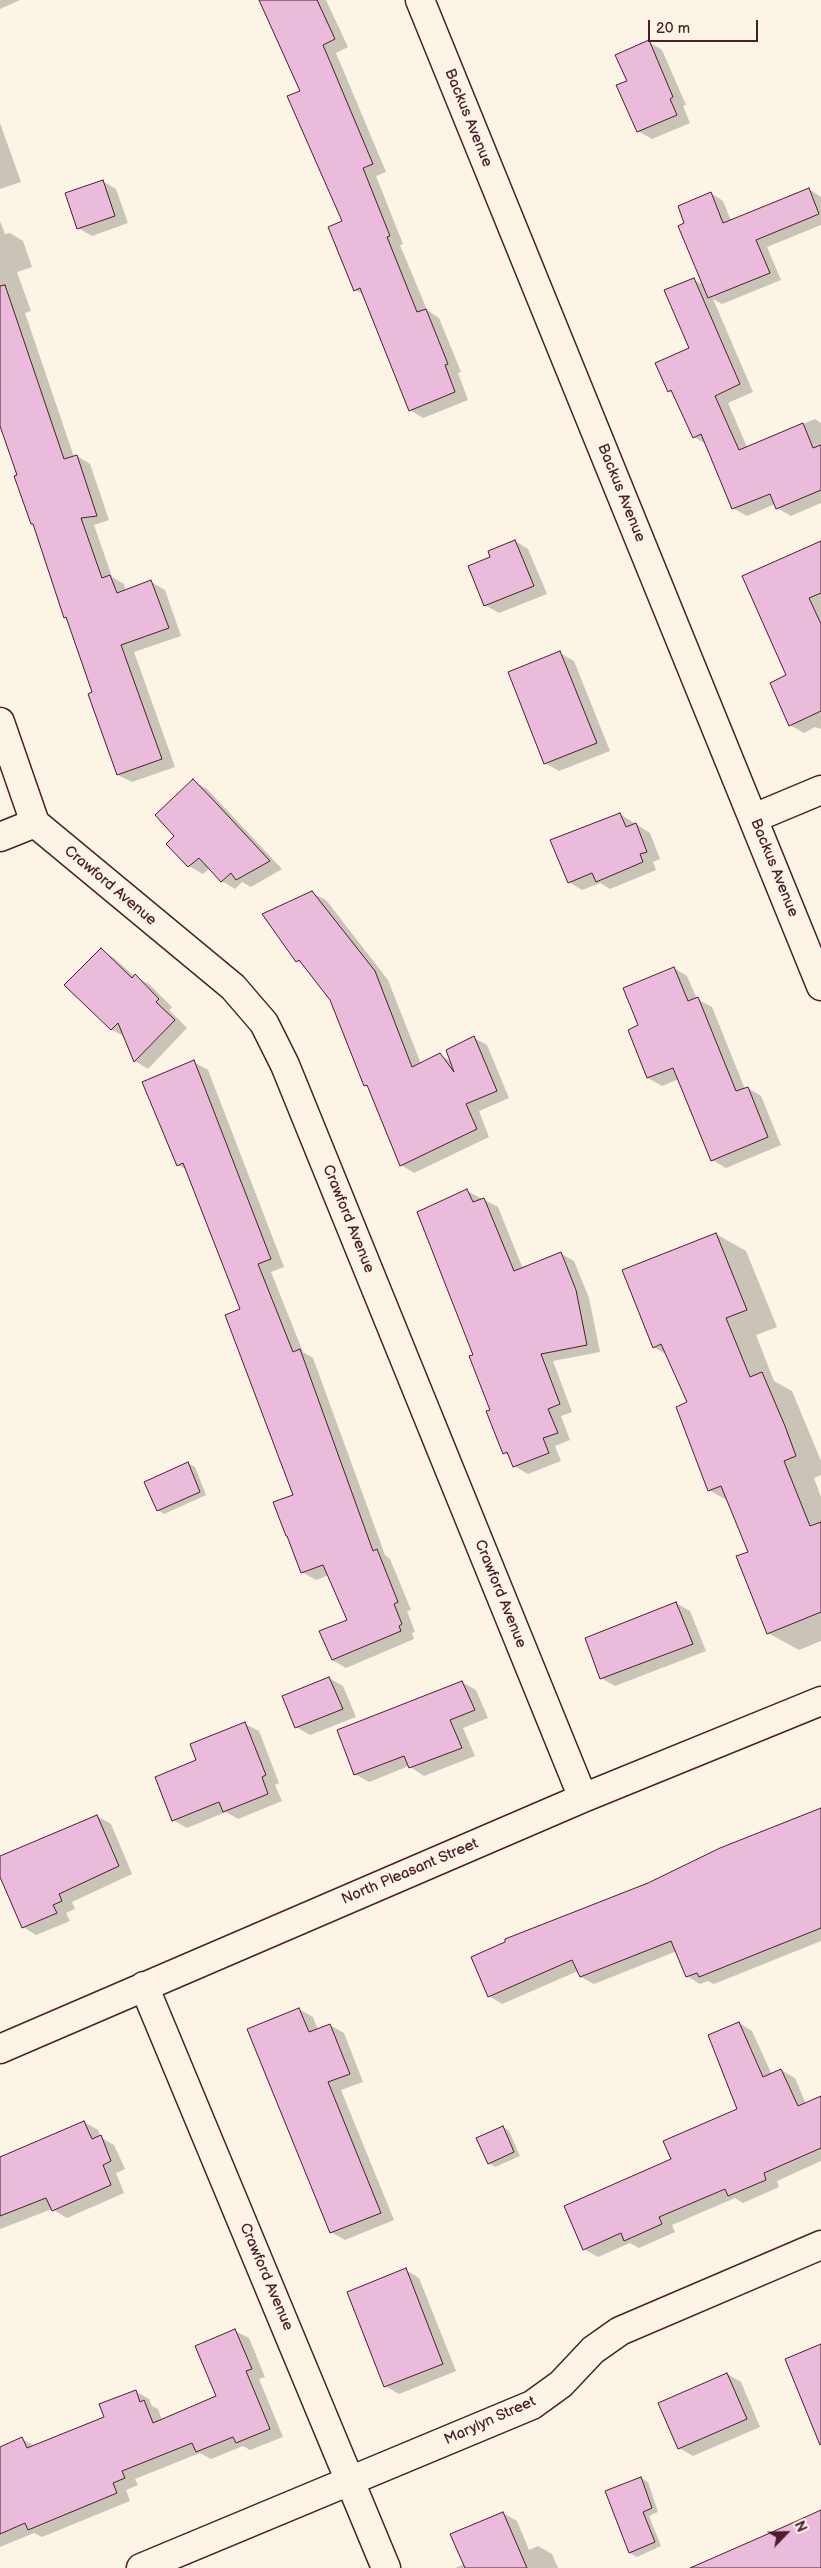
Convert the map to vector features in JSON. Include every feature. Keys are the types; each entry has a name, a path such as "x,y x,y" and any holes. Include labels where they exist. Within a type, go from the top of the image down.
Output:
{"street":[{"name":"Backus Avenue","path":"420,0 821,986"},
{"path":"0,722 35,823 0,837"},
{"path":"754,818 821,790"},
{"name":"Crawford Avenue","path":"35,823 233,987 264,1023 285,1064 583,1798"},
{"name":"North Pleasant Street","path":"0,2049 583,1798 821,1701"},
{"name":"Crawford Avenue","path":"144,1986 352,2480 386,2568"},
{"name":"Marylyn Street","path":"141,2568 532,2405 561,2384 593,2350 620,2331 821,2245"}],"building":[{"path":"259,0 317,0 335,39 323,45 373,164 363,168 390,236 387,237 417,312 426,309 448,364 445,365 455,392 409,411 360,288 354,291 328,227 342,221 287,96 300,91"},
{"path":"649,40 673,97 670,99 677,115 637,132 616,85 627,81 615,55"},
{"path":"103,180 115,216 77,229 65,193"},
{"path":"809,188 819,214 756,240 770,273 708,298 678,226 684,223 678,206 711,192 723,223"},
{"path":"694,278 740,384 715,396 739,450 803,423 813,448 821,445 821,490 776,509 770,494 732,509 701,434 693,438 671,390 668,392 655,363 689,348 664,290"},
{"path":"5,285 64,459 77,455 97,516 81,518 102,578 110,575 117,593 151,580 169,628 121,645 162,759 117,775 88,694 92,692 66,617 64,618 33,524 31,524 14,476 17,475 0,426 0,286"},
{"path":"515,540 534,586 484,606 468,566 490,557 488,551"},
{"path":"821,541 821,593 809,598 821,624 821,711 789,726 770,683 786,675 742,576"},
{"path":"560,651 597,743 544,764 508,672"},
{"path":"193,779 270,861 236,880 231,873 221,882 199,858 188,867 166,844 174,836 155,815"},
{"path":"620,813 626,827 636,823 647,852 640,854 643,862 596,882 592,873 568,883 550,840"},
{"path":"312,891 375,971 412,1067 440,1053 454,1072 446,1050 474,1036 497,1091 466,1104 477,1129 400,1166 367,1085 364,1086 330,1000 299,960 296,962 262,914"},
{"path":"101,948 132,978 135,974 159,999 156,1002 175,1020 134,1062 118,1023 111,1030 64,985"},
{"path":"674,967 688,1001 698,997 736,1091 748,1087 768,1137 711,1161 673,1068 647,1078 628,1030 638,1025 623,988"},
{"path":"194,1060 271,1259 258,1264 293,1352 300,1349 373,1551 377,1549 398,1602 394,1604 402,1624 399,1626 401,1631 332,1660 319,1631 347,1620 323,1565 301,1573 273,1502 293,1495 225,1315 240,1309 183,1163 177,1166 142,1082"},
{"path":"467,1189 473,1202 484,1198 514,1271 561,1252 576,1290 587,1345 541,1354 560,1404 548,1409 558,1433 543,1438 549,1453 513,1467 507,1452 503,1454 486,1411 490,1410 469,1356 473,1355 417,1212"},
{"path":"716,1233 747,1310 726,1318 750,1377 762,1372 785,1426 796,1456 784,1461 810,1526 821,1522 821,1612 767,1634 736,1556 748,1552 721,1486 708,1491 676,1407 687,1402 661,1344 653,1348 622,1270"},
{"path":"188,1462 200,1492 157,1511 144,1482"},
{"path":"676,1602 693,1644 600,1679 585,1638"},
{"path":"329,1677 343,1709 295,1728 282,1696"},
{"path":"462,1681 475,1710 450,1720 462,1748 409,1768 404,1756 354,1775 337,1730"},
{"path":"245,1722 266,1775 262,1777 268,1794 223,1812 219,1802 172,1821 155,1777 196,1760 190,1744"},
{"path":"821,1808 821,1928 699,1977 697,1973 686,1977 671,1941 580,1977 572,1960 488,1997 471,1957 505,1942 505,1939 648,1883 720,1848"},
{"path":"97,1815 119,1866 59,1894 62,1901 53,1905 57,1913 22,1928 0,1877 0,1856"},
{"path":"299,2008 309,2032 330,2024 350,2074 328,2082 381,2213 330,2233 247,2029"},
{"path":"739,2022 763,2077 781,2069 798,2106 821,2096 821,2148 764,2173 766,2180 728,2196 725,2189 659,2217 662,2224 624,2241 621,2233 583,2250 564,2206 671,2159 663,2141 737,2109 708,2035"},
{"path":"84,2121 92,2139 101,2135 111,2161 103,2165 111,2185 52,2211 46,2198 0,2216 0,2157"},
{"path":"503,2126 514,2152 488,2164 476,2138"},
{"path":"406,2268 443,2364 384,2387 347,2292"},
{"path":"235,2329 252,2369 246,2371 270,2429 236,2443 233,2437 196,2452 192,2443 122,2471 125,2478 113,2483 117,2493 28,2530 25,2523 0,2534 0,2447 22,2437 27,2448 104,2417 99,2404 136,2390 140,2402 144,2400 153,2423 216,2396 195,2346"},
{"path":"821,2344 821,2444 820,2445 785,2359"},
{"path":"727,2373 747,2419 678,2449 658,2403"},
{"path":"641,2477 652,2508 643,2512 655,2542 629,2553 605,2491"},
{"path":"821,2510 821,2568 690,2568 770,2533"},
{"path":"503,2512 527,2568 465,2568 450,2534"}]}
